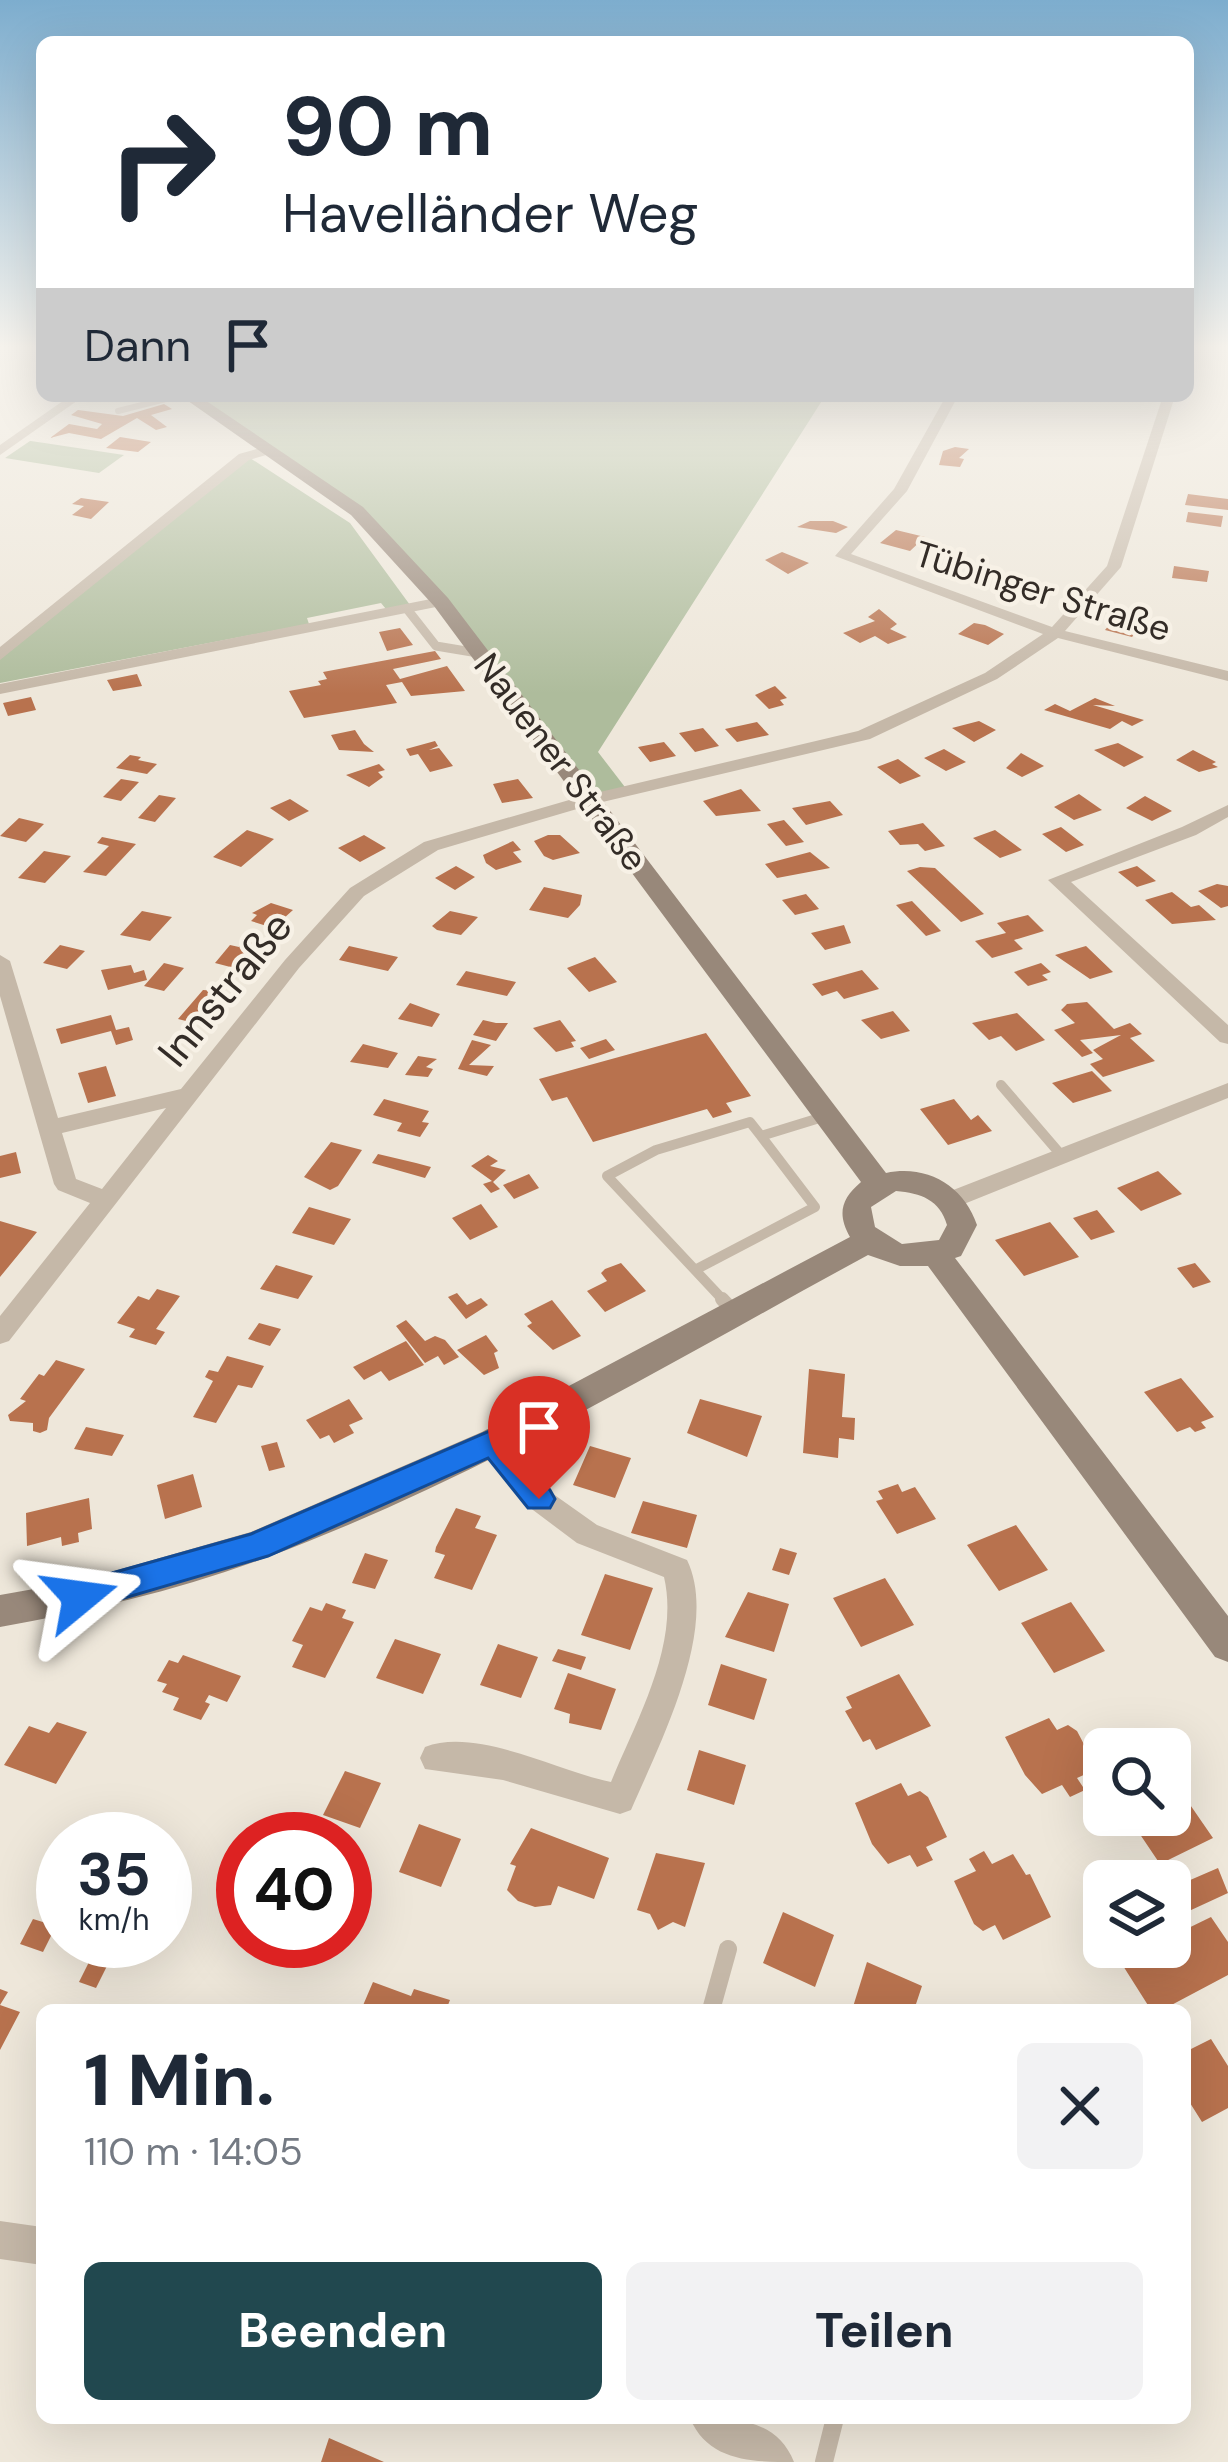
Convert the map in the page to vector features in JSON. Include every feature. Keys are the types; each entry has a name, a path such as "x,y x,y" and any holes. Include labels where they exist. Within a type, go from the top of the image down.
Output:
{"main road":[{"name":"Nauener Straße","path":"290,465 357,511 441,602 879,1184"},
{"path":"879,1184 926,1185 951,1200 959,1212 958,1237 936,1255 899,1257 868,1241 854,1215 866,1192 879,1184"},
{"path":"0,1611 80,1597 257,1546 494,1442 868,1241"},
{"path":"936,1255 1228,1646"}],"street":[{"path":"0,655 235,465"},
{"name":"Tübinger Straße","path":"914,465 900,491 842,556 1055,633 1228,676"},
{"name":"Innstraße","path":"0,1334 357,892 431,845 589,800 864,735 937,705 1055,633 1098,587 1123,550 1148,465"},
{"path":"0,689 441,602"},
{"path":"1228,810 1189,831 1058,880 1228,1037"},
{"path":"0,961 66,1184 107,1201"},
{"path":"951,1200 1228,1090"},
{"path":"50,1128 189,1096"},
{"path":"436,1759 459,1755 584,1794 620,1799 679,1639 685,1587 677,1569 587,1534 539,1499 494,1442"},
{"path":"0,2240 36,2245"},
{"path":"719,2424 774,2462"}],"lane":[{"path":"406,609 436,646 478,653"},
{"path":"1001,1085 1062,1156"},
{"path":"761,1136 828,1115"},
{"path":"695,1270 814,1207 750,1122 656,1150 607,1176 735,1313"},
{"path":"713,2004 728,1949"},
{"path":"824,2462 834,2424"}],"green space":[{"path":"48,465 110,465 99,473"},
{"path":"241,465 261,465 350,523 410,605 386,609 381,603 307,618 309,624 0,683 0,659"},
{"path":"287,465 781,465 598,752 628,791 589,800 376,528"}],"building":[{"path":"1188,494 1228,499 1228,510 1185,505"},
{"path":"81,498 109,502 91,519 72,515 84,506 72,504"},
{"path":"1188,512 1223,516 1221,527 1186,522"},
{"path":"810,521 848,527 836,533 797,527"},
{"path":"896,530 925,537 910,551 880,543"},
{"path":"782,552 809,563 788,574 765,560"},
{"path":"1174,566 1209,571 1207,582 1172,578"},
{"path":"879,609 897,624 890,629 907,637 888,644 875,636 860,643 843,633 875,621 868,617"},
{"path":"1117,616 1144,623 1132,637 1105,630"},
{"path":"974,623 1004,634 988,645 958,634"},
{"path":"400,628 413,645 387,651 379,632"},
{"path":"435,651 441,659 393,669 400,679 447,666 465,691 411,696 402,682 386,685 397,703 304,718 289,691 321,685 318,681 327,679 323,672"},
{"path":"137,674 142,686 113,691 107,680"},
{"path":"775,686 787,698 780,700 784,705 769,709 755,695"},
{"path":"31,697 36,710 8,716 3,703"},
{"path":"1095,698 1115,706 1093,705 1144,720 1132,726 1122,721 1110,729 1044,710 1055,704 1070,711"},
{"path":"979,721 996,730 974,742 952,728"},
{"path":"757,722 769,735 737,742 725,729"},
{"path":"703,728 719,746 695,752 679,733"},
{"path":"355,730 374,752 339,750 331,735"},
{"path":"435,741 438,746 429,750 439,748 453,766 430,772 418,754 410,756 406,749"},
{"path":"664,742 676,756 650,762 638,747"},
{"path":"1118,743 1144,757 1124,767 1094,750"},
{"path":"944,749 966,762 946,771 924,758"},
{"path":"1193,750 1218,767 1199,772 1176,760"},
{"path":"1021,753 1044,766 1022,777 1006,768"},
{"path":"130,755 157,764 147,774 116,768"},
{"path":"898,759 921,776 900,784 877,767"},
{"path":"379,764 385,770 378,772 383,777 369,787 346,775"},
{"path":"121,779 139,782 121,801 103,797"},
{"path":"518,779 533,798 502,803 493,784"},
{"path":"741,789 761,811 716,816 703,801"},
{"path":"1079,794 1102,810 1074,820 1054,807"},
{"path":"159,795 176,798 155,822 138,818"},
{"path":"1145,796 1172,811 1152,821 1126,808"},
{"path":"290,799 309,811 289,821 270,808"},
{"path":"830,801 843,815 806,825 792,808"},
{"path":"19,818 44,824 26,842 0,836"},
{"path":"784,820 804,842 786,846 767,824"},
{"path":"923,823 945,846 925,851 918,844 900,845 888,831"},
{"path":"1061,827 1084,845 1066,852 1042,834"},
{"path":"247,830 274,839 241,867 213,857"},
{"path":"995,830 1022,850 1000,858 973,838"},
{"path":"364,835 386,848 360,862 338,848"},
{"path":"560,835 580,853 553,860 544,856 534,841"},
{"path":"102,837 136,844 106,876 83,872 109,846 97,843"},
{"path":"513,841 521,850 513,852 522,862 496,870 486,863 483,855"},
{"path":"44,851 71,856 45,883 18,878"},
{"path":"810,852 830,868 777,878 765,864"},
{"path":"456,866 475,877 455,890 435,878"},
{"path":"1137,866 1156,881 1137,887 1118,872"},
{"path":"935,868 984,914 961,922 907,871"},
{"path":"1217,884 1228,886 1228,906 1221,908 1198,891"},
{"path":"544,887 582,895 580,905 568,918 529,910"},
{"path":"1172,892 1216,920 1172,924 1145,900"},
{"path":"806,894 819,909 795,915 782,900"},
{"path":"912,901 941,931 926,936 896,905"},
{"path":"271,903 293,910 273,928 251,921 257,915 252,913"},
{"path":"142,911 172,917 150,941 120,935"},
{"path":"450,911 478,917 461,935 432,926"},
{"path":"1028,915 1044,931 1014,940 1023,949 992,958 975,941 1006,933 997,923"},
{"path":"844,925 851,943 825,950 811,933"},
{"path":"245,940 263,944 242,970 215,963 230,945 239,947"},
{"path":"60,945 85,951 67,969 43,963"},
{"path":"349,946 398,957 388,971 339,960"},
{"path":"1086,946 1113,972 1090,979 1055,955"},
{"path":"595,957 617,982 589,992 567,968"},
{"path":"164,963 184,968 164,991 144,986"},
{"path":"1041,963 1051,972 1042,975 1048,980 1028,986 1014,972"},
{"path":"131,965 134,973 144,970 147,980 108,990 101,970"},
{"path":"862,970 879,989 844,999 837,991 822,996 812,984"},
{"path":"466,971 516,982 507,996 456,985"},
{"path":"203,990 218,991 214,996 219,997 198,1024 178,1019"},
{"path":"1087,1002 1114,1029 1130,1023 1142,1034 1130,1038 1155,1061 1103,1077 1090,1064 1103,1059 1093,1050 1121,1035 1080,1040 1093,1053 1082,1057 1054,1030 1075,1023 1061,1010 1067,1004"},
{"path":"410,1003 440,1014 432,1027 398,1019"},
{"path":"893,1011 910,1031 881,1039 861,1020"},
{"path":"1017,1013 1045,1040 1016,1051 1001,1036 989,1040 972,1023"},
{"path":"111,1015 116,1030 129,1027 133,1040 116,1045 111,1031 61,1044 56,1029"},
{"path":"483,1020 508,1023 496,1041 473,1035"},
{"path":"560,1020 576,1041 571,1042 574,1047 556,1052 533,1028"},
{"path":"706,1033 751,1096 726,1103 732,1112 713,1118 707,1109 593,1142 567,1097 552,1101 539,1079"},
{"path":"606,1039 615,1050 589,1059 580,1048"},
{"path":"472,1040 491,1045 469,1065 494,1066 487,1076 458,1069"},
{"path":"363,1044 398,1053 388,1068 350,1062"},
{"path":"418,1056 437,1059 426,1067 433,1069 428,1077 405,1075"},
{"path":"106,1066 116,1096 88,1103 78,1073"},
{"path":"1092,1071 1112,1091 1073,1103 1052,1083"},
{"path":"384,1099 429,1111 422,1122 429,1123 420,1137 397,1131 402,1123 373,1115"},
{"path":"954,1099 971,1120 978,1115 992,1131 948,1145 920,1109"},
{"path":"331,1142 362,1150 338,1186 330,1190 304,1177"},
{"path":"16,1152 21,1173 0,1178 0,1156"},
{"path":"378,1154 431,1167 425,1178 372,1163"},
{"path":"488,1155 498,1161 490,1166 506,1170 493,1182 500,1189 491,1193 483,1184 492,1181 471,1166"},
{"path":"1158,1171 1182,1194 1141,1211 1117,1188"},
{"path":"529,1174 539,1188 514,1199 503,1185"},
{"path":"481,1204 498,1227 470,1240 452,1218"},
{"path":"309,1207 351,1219 334,1245 292,1233"},
{"path":"1097,1210 1115,1232 1091,1240 1073,1218"},
{"path":"0,1221 37,1232 0,1277"},
{"path":"1050,1222 1079,1257 1024,1276 995,1240"},
{"path":"621,1263 646,1291 605,1312 587,1291 607,1281 601,1273 605,1269"},
{"path":"1195,1263 1211,1282 1193,1288 1177,1268"},
{"path":"276,1265 313,1276 298,1299 260,1289"},
{"path":"157,1289 180,1296 156,1329 165,1332 156,1345 129,1337 135,1329 117,1323 138,1296 149,1300"},
{"path":"457,1293 467,1305 481,1298 488,1305 466,1319 448,1297"},
{"path":"552,1300 581,1336 553,1350 527,1326 532,1323 524,1314"},
{"path":"406,1320 425,1341 435,1336 445,1340 459,1357 444,1365 438,1356 425,1363 396,1326"},
{"path":"259,1323 281,1329 270,1346 248,1339"},
{"path":"486,1335 498,1351 494,1353 499,1368 484,1375 457,1350"},
{"path":"406,1341 424,1365 389,1381 381,1371 364,1380 353,1367"},
{"path":"227,1356 264,1366 252,1388 238,1385 216,1423 193,1417 213,1381 205,1377 209,1370 218,1372"},
{"path":"56,1360 85,1369 49,1418 47,1430 40,1433 33,1431 33,1423 10,1421 8,1415 26,1401 20,1399"},
{"path":"809,1369 845,1374 842,1417 855,1418 854,1440 839,1438 838,1458 803,1453"},
{"path":"1181,1378 1214,1417 1201,1422 1206,1428 1177,1432 1144,1392"},
{"path":"349,1399 363,1419 349,1425 354,1433 334,1443 329,1435 320,1439 306,1420"},
{"path":"700,1399 762,1416 747,1457 687,1433"},
{"path":"86,1427 124,1435 112,1456 74,1449"},
{"path":"277,1442 285,1467 269,1471 261,1446"},
{"path":"590,1446 631,1458 615,1498 573,1485"},
{"path":"193,1474 202,1507 165,1519 157,1485"},
{"path":"898,1484 902,1492 915,1487 936,1519 897,1534 876,1501 883,1499 878,1491"},
{"path":"89,1498 92,1529 78,1533 79,1542 62,1546 61,1537 27,1546 26,1513"},
{"path":"643,1501 697,1515 687,1548 631,1533"},
{"path":"456,1508 481,1516 475,1528 497,1535 472,1590 434,1578 445,1555 435,1552 436,1547"},
{"path":"1016,1525 1048,1570 999,1591 967,1545"},
{"path":"780,1548 797,1553 789,1575 772,1570"},
{"path":"365,1553 388,1560 375,1589 352,1583"},
{"path":"605,1574 653,1588 630,1650 581,1635"},
{"path":"885,1578 914,1625 861,1647 833,1598"},
{"path":"748,1592 789,1604 774,1652 725,1637"},
{"path":"1071,1602 1105,1651 1054,1673 1021,1623"},
{"path":"326,1603 346,1610 342,1618 354,1622 325,1678 292,1667 303,1645 292,1641 310,1607 322,1611"},
{"path":"395,1639 441,1654 423,1694 376,1678"},
{"path":"498,1644 538,1657 521,1698 480,1685"},
{"path":"558,1649 586,1657 581,1670 552,1661"},
{"path":"183,1655 241,1676 227,1702 209,1695 205,1702 210,1704 201,1720 173,1710 179,1698 162,1692 167,1684 157,1681 169,1660 178,1663"},
{"path":"721,1664 767,1679 754,1720 708,1705"},
{"path":"568,1673 616,1689 601,1730 569,1723 570,1714 554,1709"},
{"path":"899,1674 931,1726 876,1750 870,1739 863,1742 845,1711 852,1708 846,1697"},
{"path":"1049,1718 1057,1730 1068,1725 1077,1731 1083,1742 1083,1775 1077,1778 1083,1791 1070,1797 1062,1785 1042,1794 1025,1775 1005,1737"},
{"path":"57,1722 87,1732 56,1784 4,1765 29,1726 49,1733"},
{"path":"699,1750 746,1765 734,1805 687,1790"},
{"path":"345,1771 381,1783 367,1812 324,1812"},
{"path":"901,1783 908,1796 920,1791 928,1797 947,1837 926,1847 933,1860 917,1867 910,1855 888,1864 872,1844 855,1803"},
{"path":"1191,1806 1213,1838 1168,1860 1157,1860 1141,1836 1191,1836"},
{"path":"419,1824 461,1839 441,1887 399,1872"},
{"path":"531,1828 609,1858 594,1899 558,1886 551,1905 535,1907 518,1901 507,1890 516,1866 510,1864"},
{"path":"984,1851 992,1864 1013,1854 1026,1875 1030,1874 1051,1917 1003,1940 995,1925 983,1931 974,1924 954,1881 976,1871 969,1859"},
{"path":"656,1853 705,1863 685,1927 673,1922 658,1930 650,1914 637,1910"},
{"path":"1218,1868 1228,1893 1191,1910 1191,1880"},
{"path":"783,1912 834,1935 815,1987 763,1963"},
{"path":"1211,1917 1228,1942 1228,1975 1173,2004 1147,2004 1124,1968 1191,1968 1191,1927"},
{"path":"33,1919 36,1920 36,1950 20,1944"},
{"path":"867,1962 922,1986 916,2004 854,2004"},
{"path":"86,1968 106,1968 96,1988 79,1982"},
{"path":"373,1982 411,1996 414,1989 450,2000 448,2004 364,2004"},
{"path":"0,2005 20,2012 0,2050"},
{"path":"1211,2039 1228,2066 1228,2108 1202,2122 1191,2105 1191,2049"},
{"path":"329,2438 384,2462 321,2462"}],"route":[{"path":"80,1597 257,1546 494,1442 539,1499"}]}
